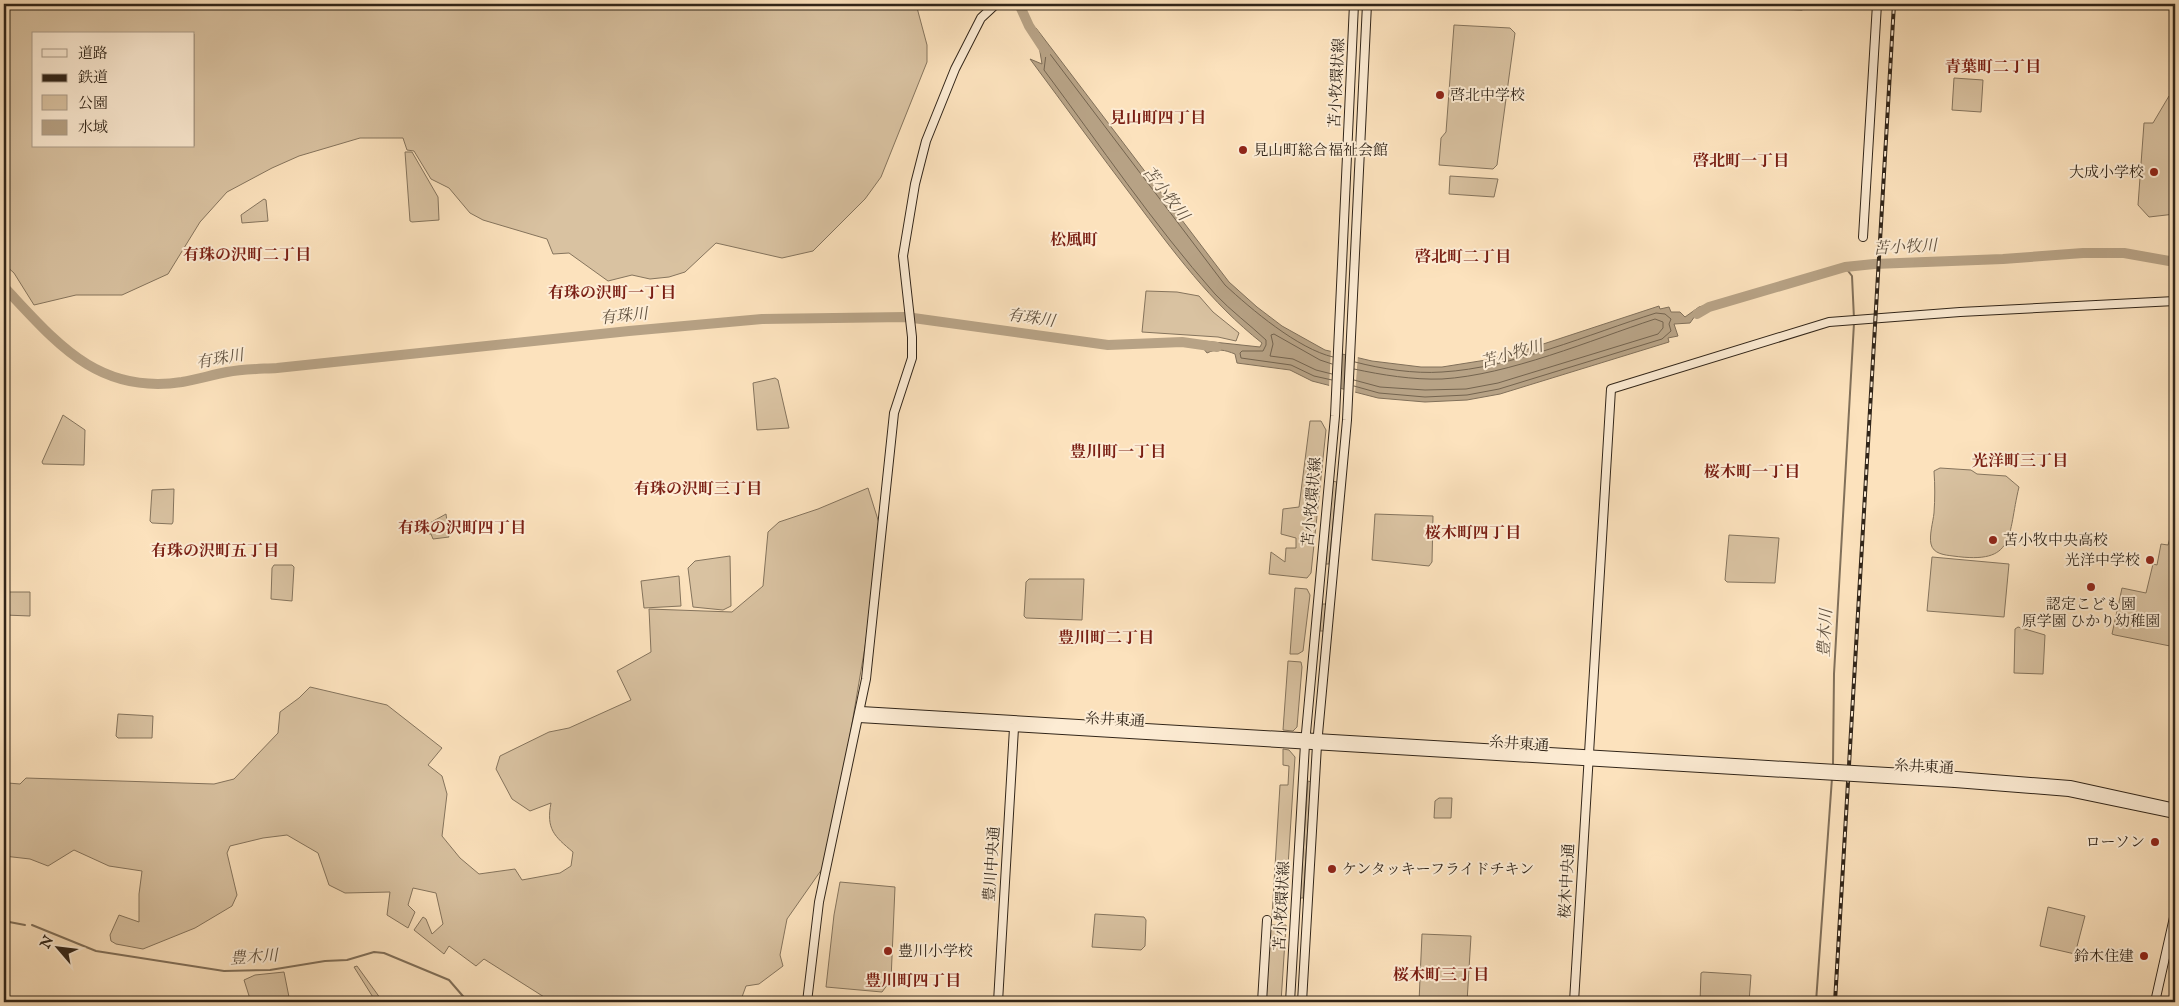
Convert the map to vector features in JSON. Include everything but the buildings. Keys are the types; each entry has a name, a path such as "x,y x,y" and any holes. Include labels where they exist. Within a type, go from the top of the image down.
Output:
{"street":[{"path":"807,1002 818,902 866,679 894,414 912,358 903,256 915,184 926,141 954,69 981,18 996,4"},
{"name":"苫小牧環状線","path":"1290,1002 1305,740 1336,393 1354,4"},
{"name":"苫小牧環状線","path":"1302,1002 1318,742 1348,396 1367,4"},
{"path":"1863,237 1876,4"},
{"name":"桜木中央通","path":"1574,1002 1611,390 1810,327 1849,320 1951,312 2175,301"},
{"name":"糸井東通","path":"860,714 1014,728 1305,740"},
{"name":"糸井東通","path":"860,714 2070,785 2175,808"},
{"name":"豊川中央通","path":"998,1002 1014,728"},
{"name":"糸井東通","path":"1956,779 2068,792 2175,814"},
{"path":"2155,1002 2175,913"},
{"path":"1262,1002 1267,920"}],"green space":[{"path":"4,4 916,4 927,45 927,62 881,177 865,199 813,251 782,258 716,243 685,272 669,277 650,279 632,275 608,281 569,253 553,254 547,239 483,220 470,213 449,188 431,179 414,151 407,150 403,138 360,138 299,156 227,192 200,222 168,274 122,295 76,295 34,305 14,273 4,264"},
{"path":"1773,4 1805,4 1805,8 1802,10 1775,9 1772,7"},
{"path":"1454,25 1510,28 1515,33 1497,165 1493,169 1439,165 1441,138 1446,132"},
{"path":"1954,78 1983,80 1981,112 1952,110"},
{"name":"大成小学校","path":"2169,96 2175,97 2175,214 2149,217 2138,205 2144,123 2153,123"},
{"path":"405,152 412,152 438,197 439,220 410,221"},
{"path":"1450,176 1498,179 1494,197 1449,194"},
{"path":"264,199 266,200 268,221 242,223 241,215"},
{"path":"1146,291 1177,292 1199,296 1213,312 1239,333 1236,341 1218,337 1142,332"},
{"path":"775,378 778,380 789,428 757,430 753,383"},
{"path":"63,415 85,430 84,465 43,464 42,462"},
{"path":"1310,421 1321,421 1326,430 1311,573 1307,578 1269,574 1271,552 1285,562 1286,548 1296,548 1296,538 1281,534 1283,509 1299,507"},
{"path":"1940,468 1971,470 1977,474 2006,476 2019,487 2010,533 1999,551 1989,556 1974,558 1943,554 1934,550 1930,537 1935,492 1934,471"},
{"path":"1332,481 1337,482 1329,564 1325,564"},
{"path":"868,488 879,523 866,641 829,859 787,919 780,955 783,966 759,984 746,986 742,997 752,1000 751,1002 552,1002 484,959 476,966 449,946 444,954 414,930 423,917 426,919 432,934 443,924 436,893 413,888 408,905 415,912 408,928 387,915 390,892 345,893 329,885 318,853 287,835 263,838 230,846 227,853 237,895 232,906 195,928 143,949 116,944 111,941 110,935 119,915 139,922 139,894 142,871 109,866 74,850 48,866 30,859 4,856 4,778 8,783 20,784 26,778 214,784 234,779 278,733 280,712 310,687 387,705 442,748 428,765 442,776 447,794 442,836 460,858 479,874 515,869 522,880 560,873 571,866 573,852 553,831 550,819 551,803 530,811 512,799 496,769 500,756 549,732 569,728 631,700 617,671 651,652 649,609 732,612 763,586 768,532 779,522 818,509"},
{"path":"174,489 172,524 152,523 150,521 152,490"},
{"path":"446,514 449,537 433,539 431,534 429,534 428,524"},
{"path":"1375,514 1433,516 1432,562 1429,566 1372,560"},
{"path":"2172,531 2175,532 2175,647 2112,634 2122,588 2146,593 2153,564 2157,565 2161,544 2168,545"},
{"path":"1729,535 1779,538 1775,583 1727,582 1725,580"},
{"path":"730,556 731,606 723,610 693,607 688,568 695,561"},
{"path":"1932,557 2009,564 2004,617 1927,611"},
{"path":"274,565 292,565 294,567 292,601 271,599 272,568"},
{"path":"679,576 681,606 644,608 641,581"},
{"path":"1029,579 1084,579 1082,620 1026,618 1024,616 1026,582"},
{"path":"1295,588 1307,589 1310,595 1303,651 1298,654 1290,654"},
{"path":"7,592 30,592 30,616 5,615 5,594"},
{"path":"1322,604 1326,604 1324,631 1320,631"},
{"path":"2018,627 2045,635 2043,674 2014,673 2015,629"},
{"path":"1288,661 1301,662 1302,667 1297,727 1293,731 1283,730"},
{"path":"118,714 153,716 152,738 118,738 116,736"},
{"path":"1283,749 1289,750 1295,757 1285,913 1283,916 1272,916 1280,785 1288,785 1289,766 1283,765"},
{"path":"1308,781 1311,782 1303,898 1300,898"},
{"path":"1439,798 1452,798 1451,818 1434,818 1435,801"},
{"path":"840,882 895,887 891,980 882,992 826,987 834,915"},
{"path":"2048,907 2085,916 2075,954 2040,946"},
{"path":"1095,914 1144,917 1146,920 1145,946 1141,950 1092,947"},
{"path":"1270,925 1286,925 1281,1002 1265,1002"},
{"path":"1422,934 1471,936 1467,1002 1419,1002"},
{"path":"357,966 383,1002 376,1002 354,967"},
{"path":"284,972 290,1002 251,1002 244,980 255,975"},
{"path":"1701,973 1751,975 1749,1002 1700,1002"}],"water":[{"path":"1036,28 1229,282 1282,326 1325,350 1372,361 1421,367 1442,367 1486,360 1522,351 1659,306 1660,309 1669,307 1671,312 1680,312 1685,317 1699,307 1710,304 1709,308 1695,316 1690,323 1674,324 1678,336 1668,338 1669,342 1500,394 1467,400 1425,402 1378,398 1312,381 1290,370 1237,363 1235,354 1228,351 1218,350 1207,353 1203,348 1204,341 1260,347 1262,343 1226,311 1193,276 1030,59 1042,64"}],"pier":[{"path":"1331,349 1342,352 1341,391 1329,388"},
{"path":"1346,353 1358,355 1355,394 1344,391"}],"waterway":[{"name":"苫小牧川","path":"1019,4 1029,26 1046,52"},
{"name":"苫小牧川","path":"1697,314 1709,307 1845,267 2083,253 2124,253 2175,262"},
{"name":"豊木川","path":"1845,267 1852,276 1854,319"},
{"name":"有珠川","path":"4,287 42,327 81,360 102,372 126,380 152,384 182,382 239,370 277,368 762,319 906,317 1108,345 1182,342 1217,347"},
{"name":"豊木川","path":"1833,765 1834,674 1854,323"},
{"name":"豊木川","path":"1816,1002 1832,778"},
{"name":"豊木川","path":"4,921 25,925"},
{"name":"豊木川","path":"32,925 96,951 224,971 270,970 325,961 347,960 374,952 384,953 449,980 468,1002"}],"railway":[{"path":"1835,1002 1894,4"}],"place":[{"name":"啓北中学校","path":"1440,95"},
{"name":"見山町総合福祉会館","path":"1243,150"},
{"name":"大成小学校","path":"2154,172"},
{"name":"苫小牧中央高校","path":"1993,540"},
{"name":"光洋中学校","path":"2150,560"},
{"name":"認定こども園 原学園 ひかり幼稚園","path":"2091,587"},
{"name":"ローソン","path":"2155,842"},
{"name":"ケンタッキーフライドチキン","path":"1332,869"},
{"name":"豊川小学校","path":"888,951"},
{"name":"鈴木住建","path":"2144,956"}],"district":[{"name":"青葉町二丁目","path":"1993,68"},
{"name":"見山町四丁目","path":"1158,119"},
{"name":"啓北町一丁目","path":"1741,162"},
{"name":"松風町","path":"1074,241"},
{"name":"有珠の沢町二丁目","path":"247,256"},
{"name":"啓北町二丁目","path":"1463,258"},
{"name":"有珠の沢町一丁目","path":"612,294"},
{"name":"豊川町一丁目","path":"1118,453"},
{"name":"光洋町三丁目","path":"2020,462"},
{"name":"桜木町一丁目","path":"1752,473"},
{"name":"有珠の沢町三丁目","path":"698,490"},
{"name":"有珠の沢町四丁目","path":"462,529"},
{"name":"桜木町四丁目","path":"1473,534"},
{"name":"有珠の沢町五丁目","path":"215,552"},
{"name":"豊川町二丁目","path":"1106,639"},
{"name":"桜木町三丁目","path":"1441,976"},
{"name":"豊川町四丁目","path":"913,982"}]}
